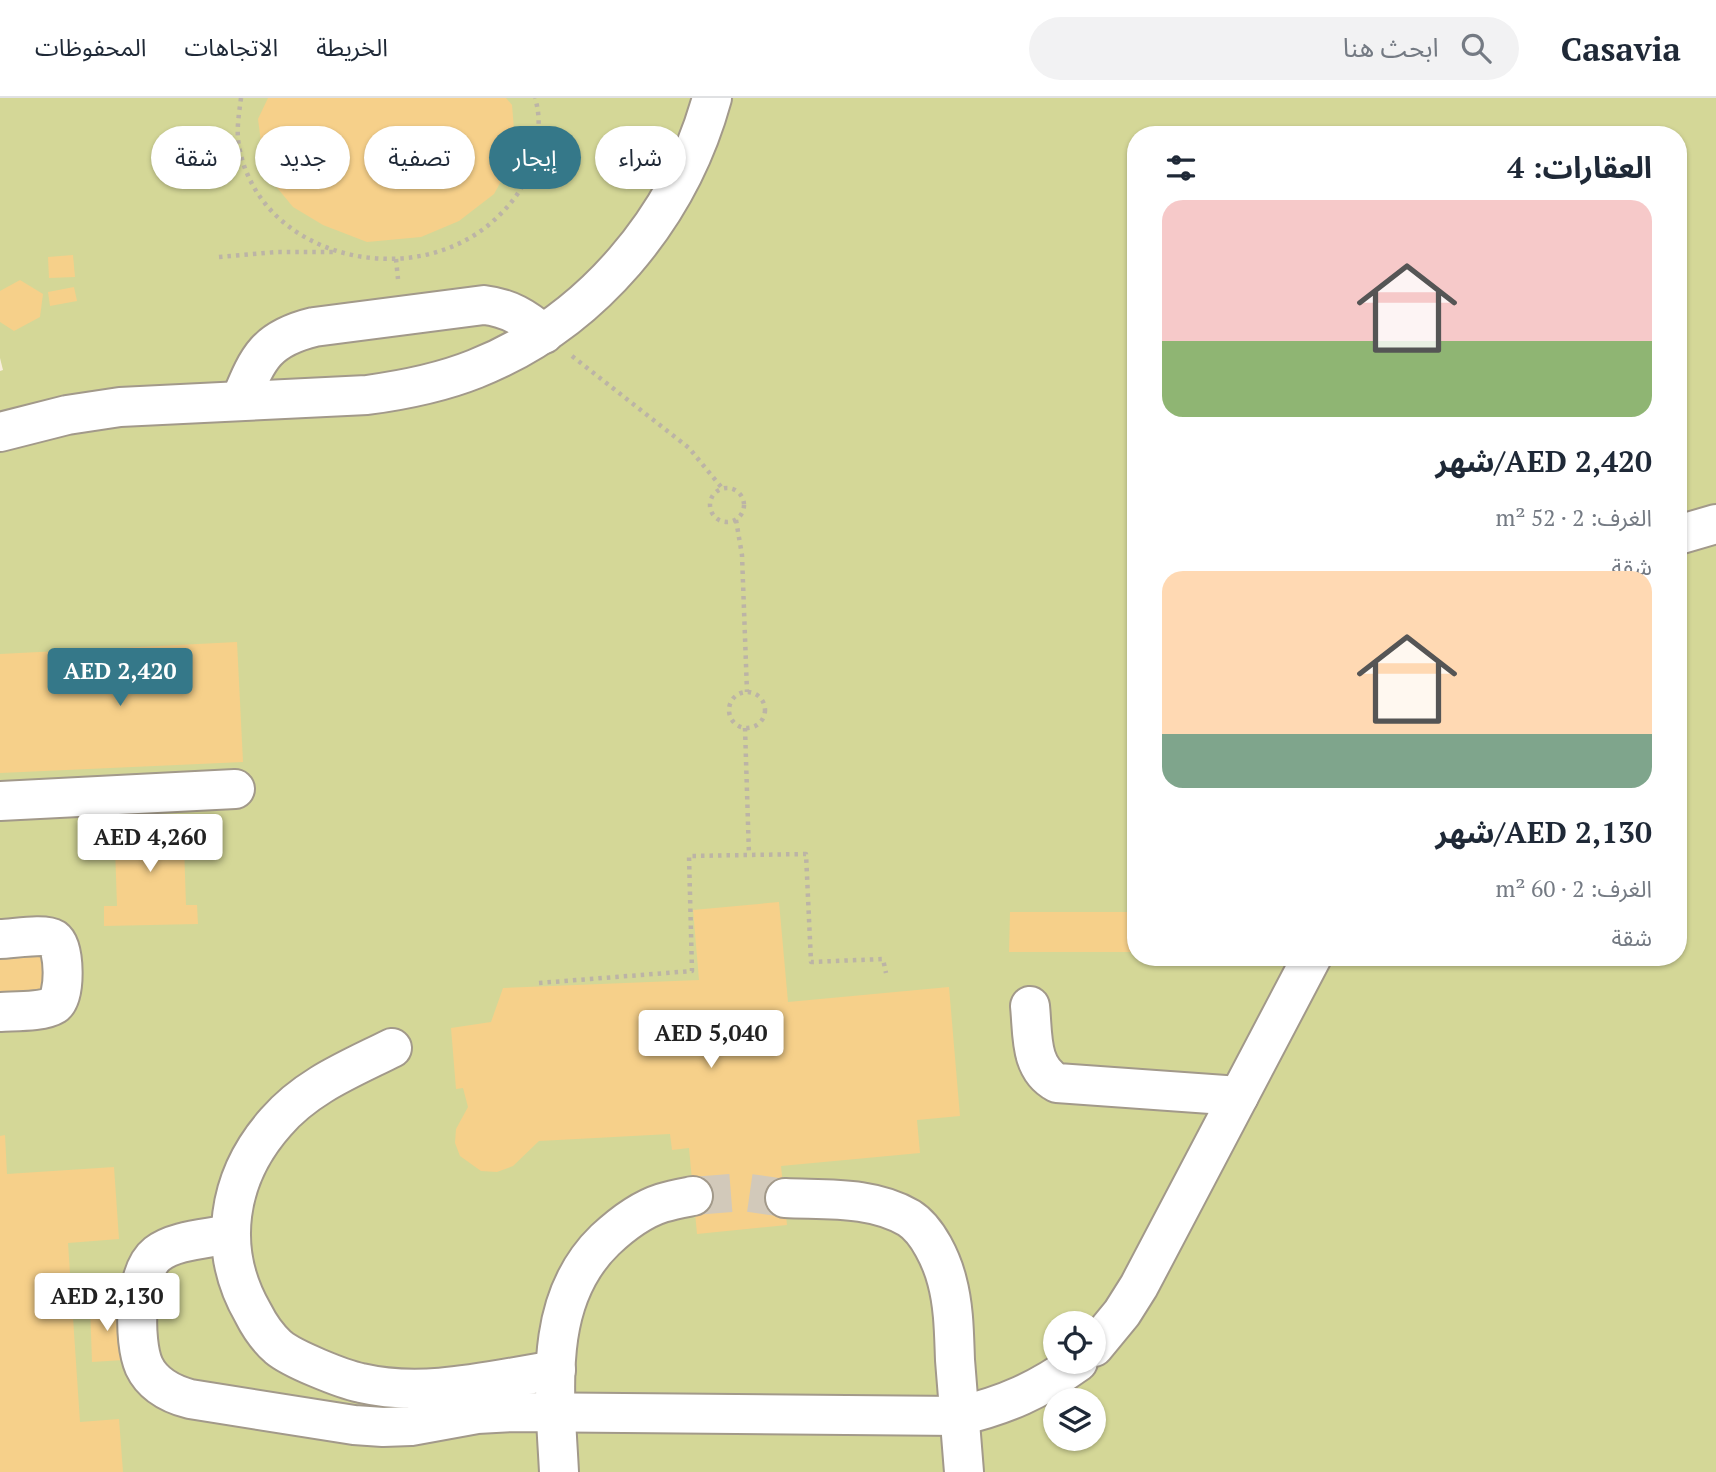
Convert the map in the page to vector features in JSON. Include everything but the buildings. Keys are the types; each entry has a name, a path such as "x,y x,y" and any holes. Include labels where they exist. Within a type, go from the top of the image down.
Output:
{"street":[{"path":"0,432 68,415 120,407 367,395 404,390 475,369 509,354 544,334 575,311 606,282 640,242 678,183 694,149 712,98"},
{"path":"240,401 255,365 266,350 296,331 314,327 484,305 511,310 544,334"},
{"path":"1687,532 1716,524"},
{"path":"0,800 235,789"},
{"path":"0,939 43,936 53,939 59,947 63,987 59,1000 49,1007 0,1012"},
{"path":"1106,1332 1139,1286 1307,966"},
{"path":"1030,1006 1039,1068 1046,1077 1057,1083 1239,1096"},
{"path":"392,1048 321,1083 296,1101 275,1123 257,1148 243,1175 233,1204 229,1234 233,1266 243,1296 259,1324 279,1349 329,1373 360,1383 391,1389 424,1389 555,1370"},
{"path":"559,1472 555,1370 563,1308 572,1283 582,1265 617,1229 639,1213 662,1203 693,1196"},
{"path":"785,1198 859,1200 912,1219 923,1232 937,1255 947,1280 952,1310 964,1472"},
{"path":"229,1234 171,1247 157,1254 147,1265 141,1279 141,1358 155,1382 172,1394 354,1425 383,1427 411,1426 477,1415 556,1413 959,1416 1022,1397 1061,1374"},
{"path":"279,1349 284,1413"}],"path":[{"path":"241,98 239,144 244,166 254,185 266,204 282,219 317,243 336,252"},
{"path":"219,257 277,252 336,252 376,260 420,257 454,246 485,228 503,212 518,194 529,174 539,129 535,98"},
{"path":"544,334 689,448 722,488"},
{"path":"722,488 733,489 741,494 745,503 743,513 736,520 726,523 717,520 710,512 709,502 714,493 722,488"},
{"path":"736,520 741,555 747,692"},
{"path":"747,692 762,699 765,715 754,727 745,728 737,725 731,718 729,709 738,695 747,692"},
{"path":"745,728 749,855"},
{"path":"539,983 692,971 689,856 806,854 811,962 883,959 886,972"}],"green space":[{"path":"0,98 1716,98 1716,1472 0,1472 0,371 3,370 0,358"}],"tunnel":[{"path":"693,1196 743,1192 785,1198"}]}
